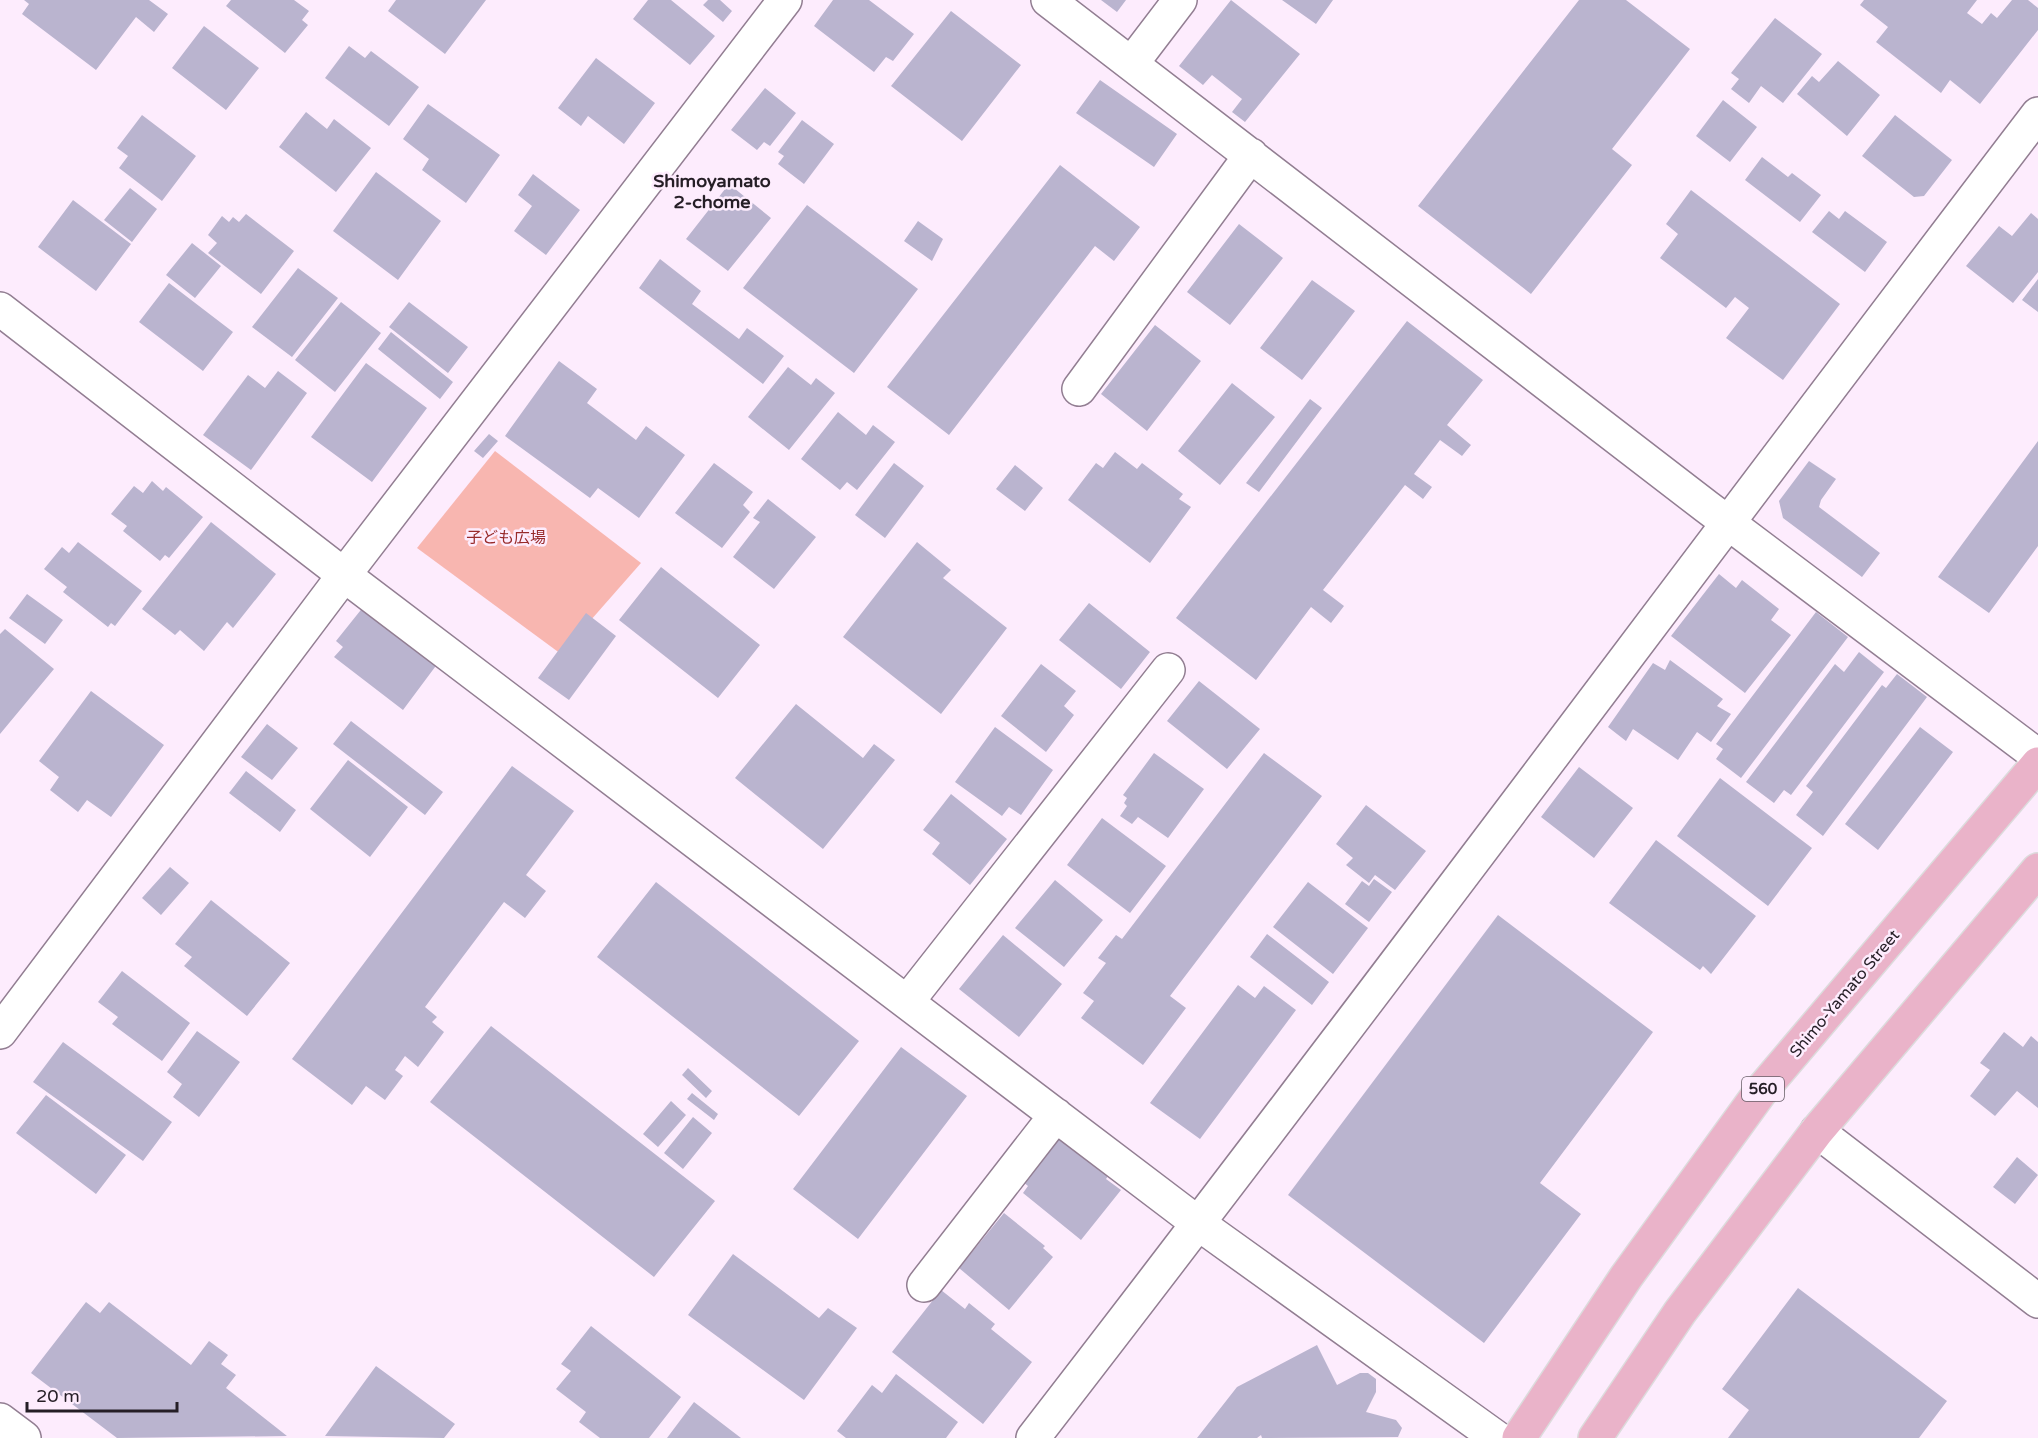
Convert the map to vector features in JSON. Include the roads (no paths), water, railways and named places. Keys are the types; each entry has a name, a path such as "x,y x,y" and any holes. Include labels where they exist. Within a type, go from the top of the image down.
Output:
{"main road":[{"name":"Shimo-Yamato Street","path":"1520,1438 1626,1277 1761,1091 2038,764"},
{"path":"1595,1438 1680,1312 1817,1131 2038,870"}],"street":[{"path":"0,1032 344,576 785,0"},
{"path":"1048,0 1727,522 2038,756"},
{"path":"1132,63 1180,0"},
{"path":"1033,1438 1199,1224 1727,522 2038,114"},
{"path":"1079,389 1251,155"},
{"path":"0,309 344,576 1199,1224 1497,1438"},
{"path":"907,1002 1168,670"},
{"path":"924,1285 1056,1115"},
{"path":"1817,1131 2038,1301"},
{"path":"0,1420 24,1438"}],"district":[{"name":"Shimoyamato 2-chome","path":"712,192"}],"park label":[{"name":"子ども広場","path":"506,537"}]}
